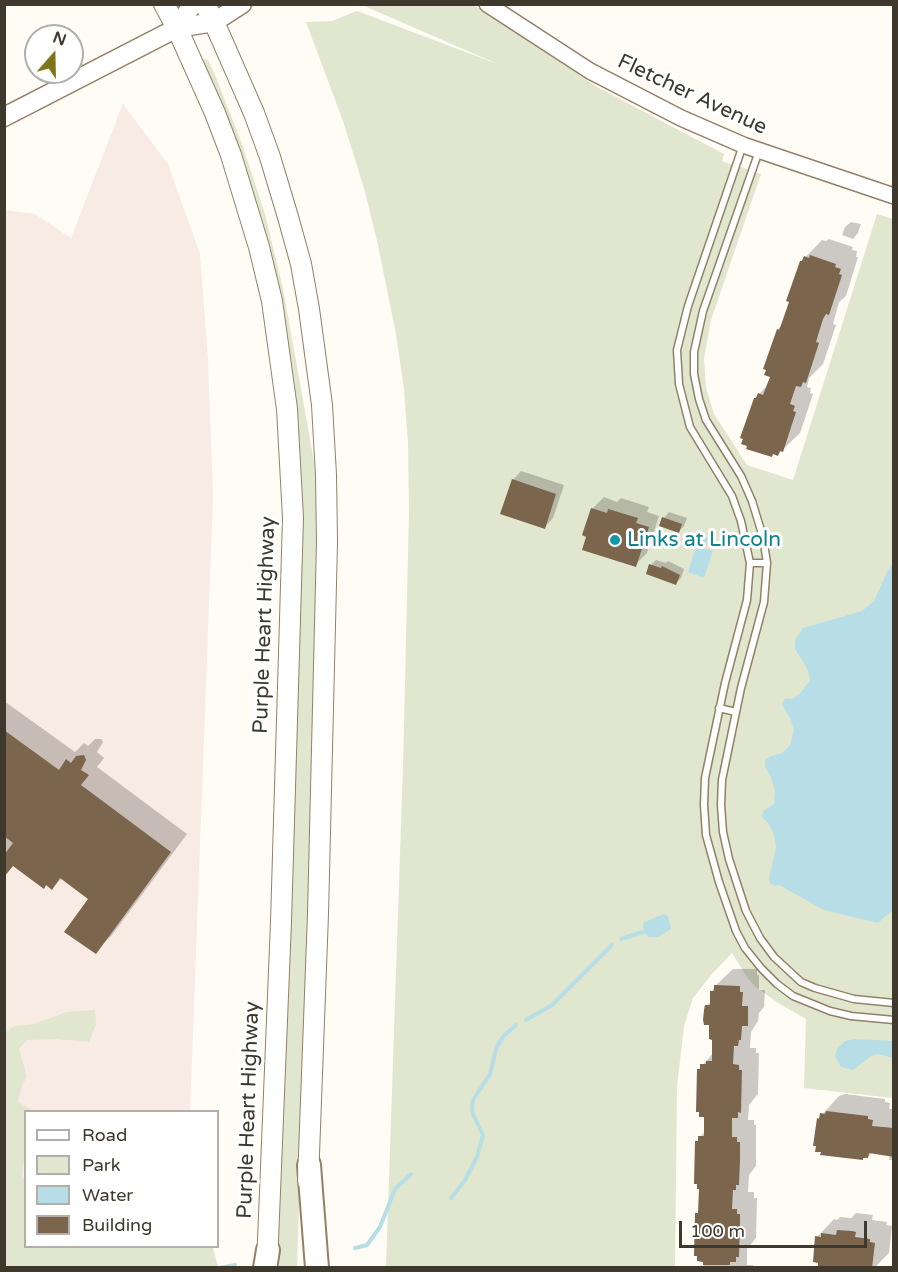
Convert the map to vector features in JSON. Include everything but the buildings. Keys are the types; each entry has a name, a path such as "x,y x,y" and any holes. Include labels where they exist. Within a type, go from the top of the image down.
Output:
{"highway":[{"path":"309,1165 317,1268"}],"main road":[{"name":"Purple Heart Highway","path":"164,4 177,28 231,155 259,247 272,301 281,357 290,444 293,518 267,1262"},
{"path":"177,28 194,4"},
{"path":"205,4 258,124 288,217 309,309 322,405 327,542 305,1268"},
{"path":"4,117 177,28 214,22 242,4"}],"street":[{"name":"Fletcher Avenue","path":"488,4 599,76 681,118 743,145 894,196"}],"lane":[{"path":"743,145 681,327 677,350 681,398 690,427 728,486 746,539 750,563 743,619 719,708 704,791 706,835 726,904 741,939 761,969 793,996 830,1011 851,1016 894,1020"},
{"path":"759,150 699,324 694,352 694,374 706,420 741,476 752,501 762,537 766,563 764,602 726,756 721,792 723,832 729,859 752,925 774,957 801,982 835,995 894,1003"},
{"path":"731,181 746,186"},
{"path":"750,563 766,563"},
{"path":"719,708 736,712"},
{"path":"713,863 729,859"}],"shaded area":[{"path":"123,104 168,164 200,254 208,360 213,496 190,1110 24,1110 24,1248 5,1268 5,210 35,214 71,238"}],"green space":[{"name":"Links at Lincoln","path":"362,5 474,5 599,88 724,154 722,161 761,174 711,320 704,358 706,388 714,414 747,465 793,480 877,214 893,219 893,1098 804,1088 806,1019 757,988 748,979 732,953 693,998 684,1026 677,1086 675,1267 386,1267 403,767 409,512 408,443 404,389 396,334 378,245 364,188 343,121 306,22 332,21 357,11 500,65"},
{"path":"203,59 208,60 215,75 242,144 265,214 283,289 313,456 319,510 320,541 297,1267 277,1267 302,519 300,455 290,357 274,271 254,196 229,127 202,63"},
{"path":"95,1010 96,1025 89,1042 57,1039 27,1040 19,1049 27,1077 22,1085 18,1102 32,1110 24,1110 22,1175 24,1178 24,1248 213,1248 218,1267 5,1267 5,1033 14,1026 34,1024 67,1012"}],"water":[{"path":"687,531 708,538 705,549 713,551 704,578 688,572 696,547 684,543"},
{"path":"893,564 894,909 878,923 824,910 779,885 774,886 770,883 769,878 776,848 774,834 762,817 763,811 774,804 775,792 771,777 765,767 765,760 782,753 790,745 794,730 782,705 785,698 792,699 799,695 810,680 808,670 795,649 795,640 803,628 862,611 874,601"},
{"path":"663,914 668,916 671,929 658,937 648,937 643,923"},
{"path":"854,1039 893,1041 893,1058 878,1054 871,1056 853,1070 841,1067 835,1056 837,1049 845,1041"}],"waterway":[{"path":"621,939 646,931"},
{"path":"526,1020 552,1005 612,945"},
{"path":"451,1198 465,1180 477,1157 483,1135 473,1114 473,1100 490,1074 497,1046 516,1025"},
{"path":"355,1248 367,1245 380,1227 395,1189 411,1174"},
{"path":"220,1268 235,1265"}],"place":[{"name":"Links at Lincoln","path":"615,540"}]}
